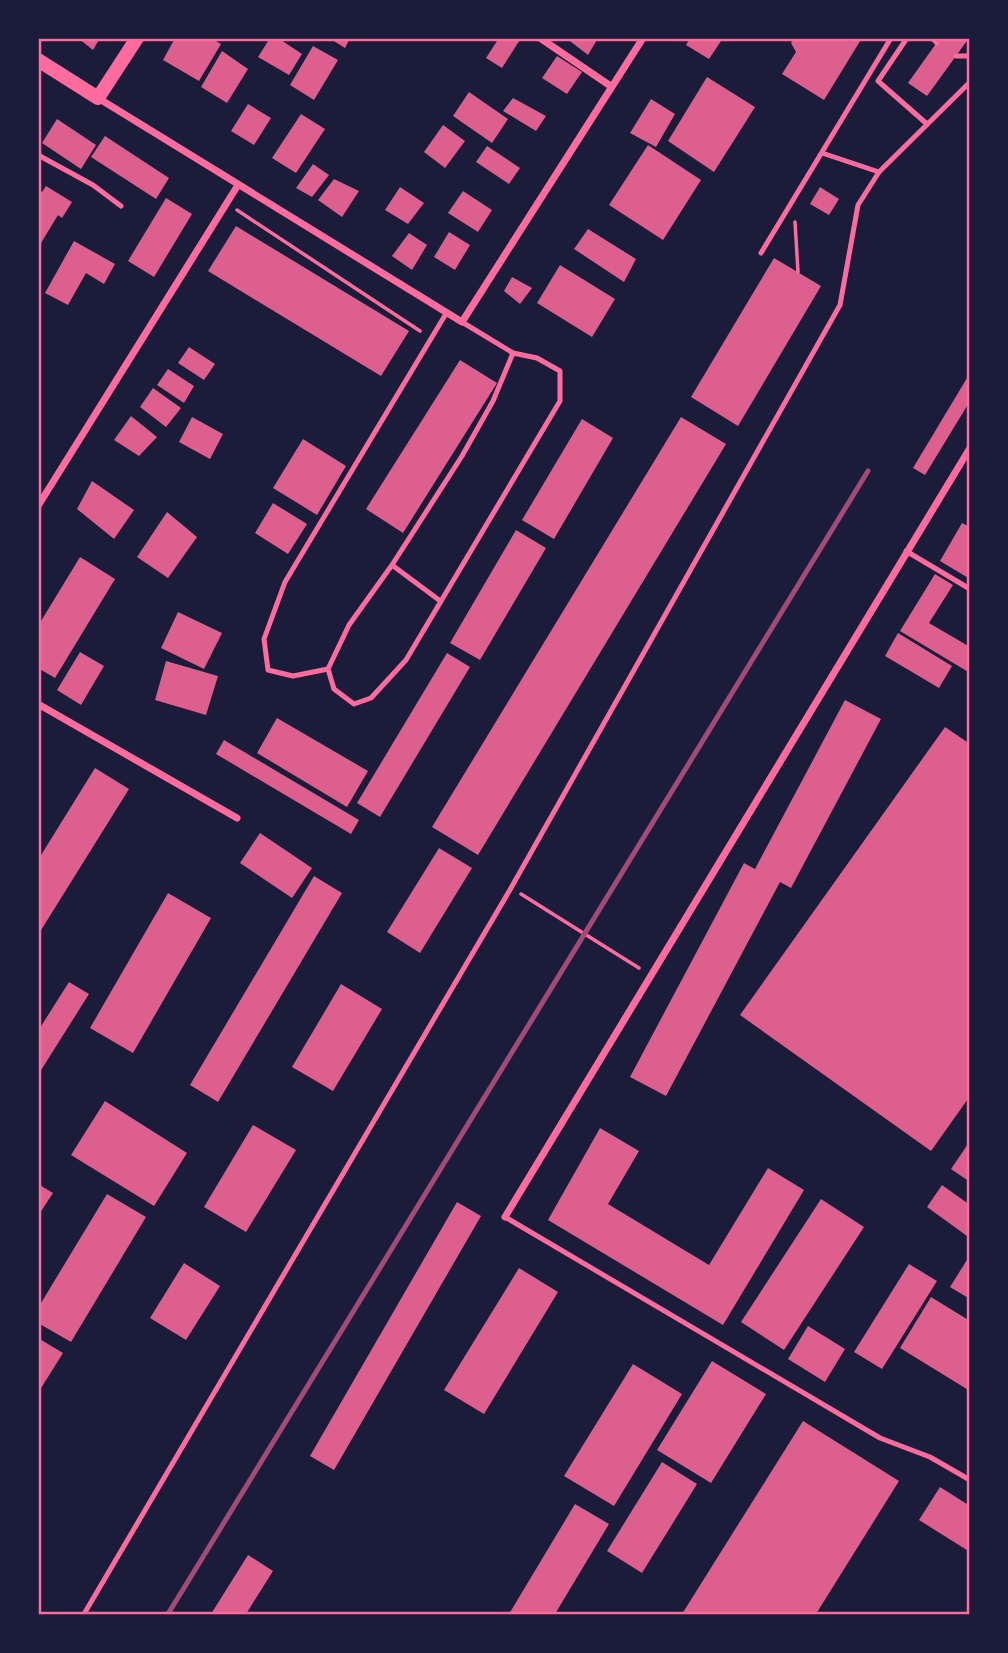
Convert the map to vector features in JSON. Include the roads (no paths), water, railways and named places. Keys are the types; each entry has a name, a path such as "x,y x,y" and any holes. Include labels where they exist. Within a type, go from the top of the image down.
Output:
{"main road":[{"path":"38,60 98,98 137,38"}],"street":[{"path":"540,38 612,87"},
{"path":"98,98 237,186 462,321 643,38"},
{"path":"38,506 237,186"},
{"path":"505,1217 970,447"},
{"path":"38,704 237,818"}],"lane":[{"path":"761,253 891,38"},
{"path":"907,38 878,81 928,124"},
{"path":"956,56 970,55"},
{"path":"84,1615 511,888 840,305 858,205 879,172 970,82"},
{"path":"822,153 879,172"},
{"path":"38,155 93,186 121,206"},
{"path":"328,669 292,676 268,670 264,639 285,582 447,312"},
{"path":"462,321 513,353 537,358 560,371 560,401 439,600 406,660 371,698 354,704 334,690 328,669 349,625 392,565 493,401 513,353"},
{"path":"906,551 970,589"},
{"path":"392,565 439,600"},
{"path":"505,1217 880,1438 930,1457 970,1480"}],"railway":[{"path":"168,1614 868,471"}]}
